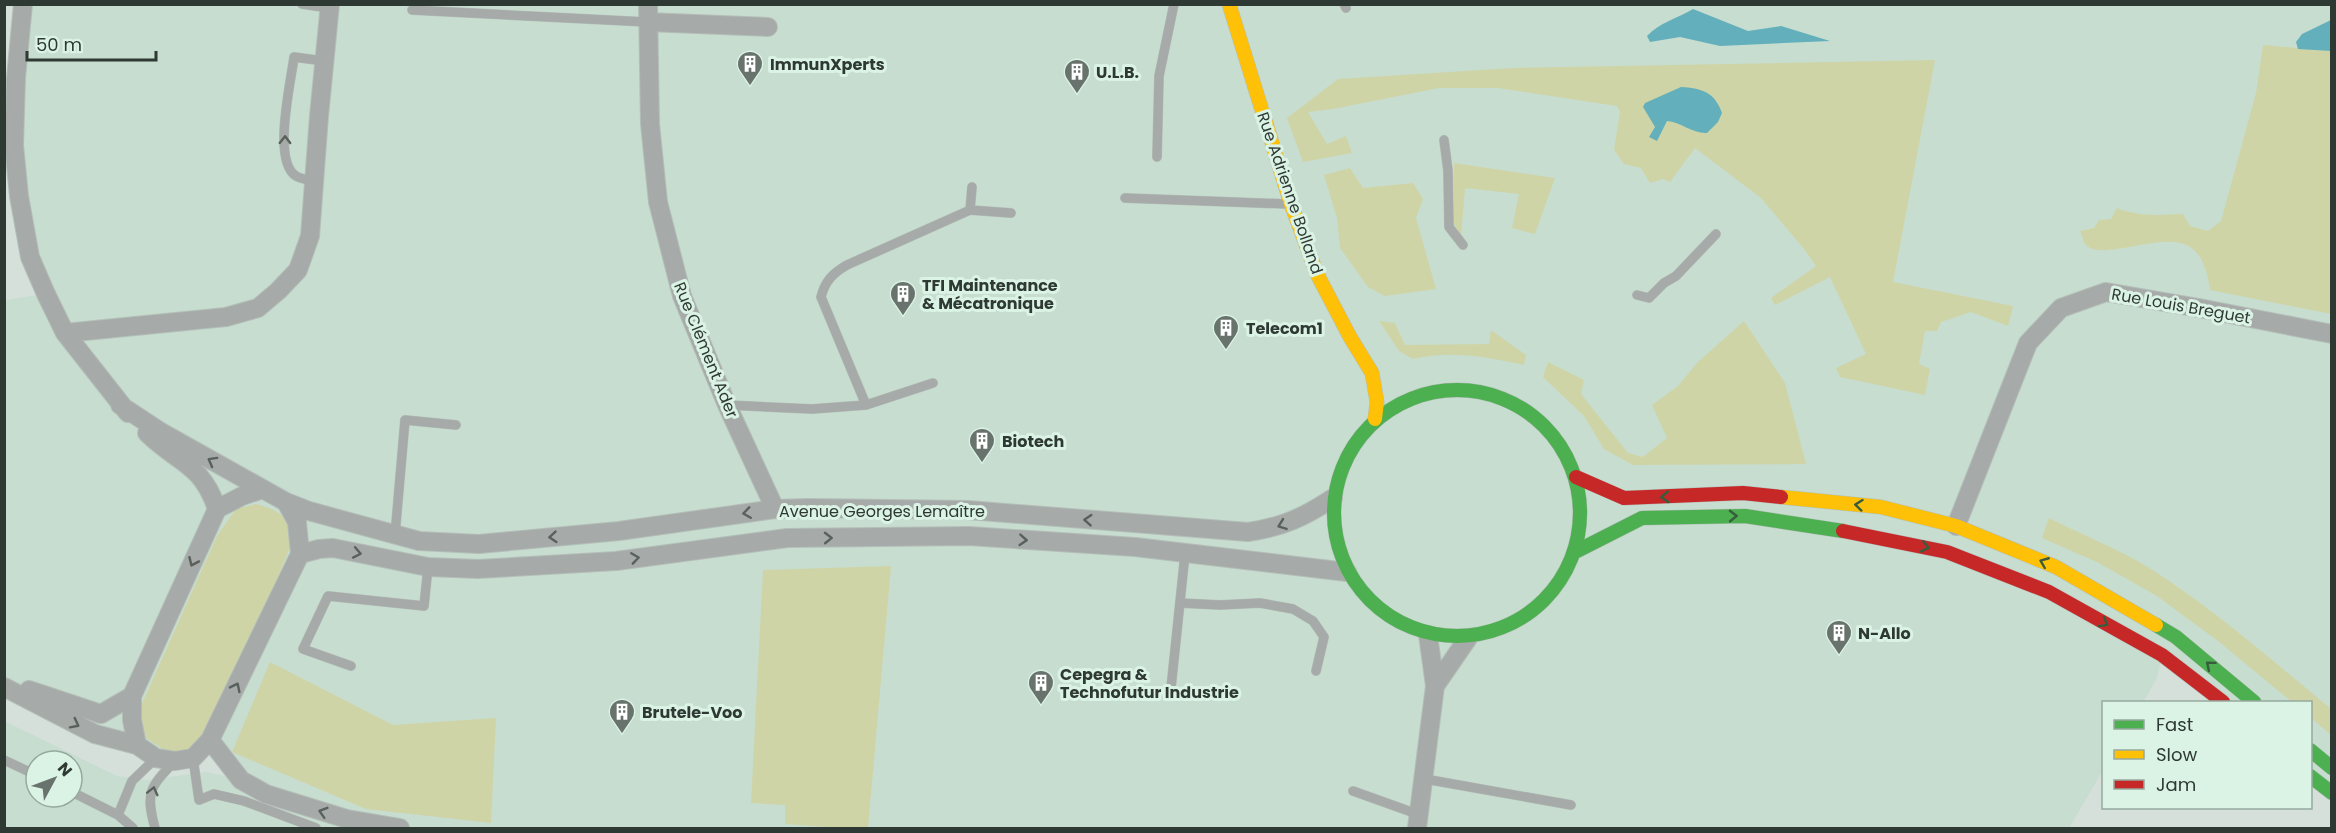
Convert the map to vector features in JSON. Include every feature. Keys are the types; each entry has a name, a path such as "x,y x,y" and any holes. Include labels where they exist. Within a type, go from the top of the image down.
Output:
{"street":[{"path":"22,4 14,145 19,196 30,256 65,333 120,405 157,443 196,471 212,494 217,509"},
{"name":"Rue Adrienne Bolland","path":"1228,4 1291,204 1317,274 1372,373 1377,402 1375,419"},
{"path":"65,333 226,317 258,308 298,270 310,236 329,6"},
{"path":"647,13 768,27"},
{"name":"Rue Clément Ader","path":"647,13 650,124 658,202 682,296 727,405 775,509"},
{"name":"Rue Louis Breguet","path":"1956,526 2028,343 2061,308 2106,292 2331,334"},
{"name":"Rue Adrienne Bolland","path":"1372,373 1401,391"},
{"path":"1476,390 1514,403 1551,432 1576,477 1577,551 1572,563 1539,607 1514,625 1468,638 1428,635 1387,616 1347,572 1334,535 1333,498 1336,480 1349,451 1401,391 1476,390"},
{"name":"Avenue Georges Lemaître","path":"120,405 161,432 309,512 419,541 479,544 619,531 775,509 808,508 968,510 1248,532 1274,528 1298,519 1333,498"},
{"path":"1576,477 1624,498 1743,493 1881,507 1956,526 2056,567 2176,637 2253,701"},
{"path":"137,745 132,720 132,696 217,509 242,496 263,489"},
{"path":"4,687 95,734 137,745 156,758 184,760 210,740 300,554 297,522 286,501"},
{"path":"1577,551 1642,518 1745,516 1880,537 1947,552 2049,592 2162,655 2222,701"},
{"name":"Avenue Georges Lemaître","path":"300,554 333,548 428,567 478,569 605,562 787,538 918,536 1004,538 1135,547 1347,572"},
{"path":"1419,822 1435,686 1428,635"},
{"path":"1435,686 1468,638"},
{"path":"4,682 101,714 132,696"},
{"path":"210,740 241,780 266,794 347,819 400,828"},
{"path":"2312,752 2331,768"},
{"path":"2312,778 2331,794"}],"lane":[{"path":"302,4 329,6"},
{"path":"1157,157 1159,76 1174,4"},
{"path":"412,10 647,13"},
{"path":"314,181 297,177 291,172 286,160 284,134 294,57 324,61"},
{"path":"1444,140 1448,171 1449,227 1463,245"},
{"path":"970,210 972,187"},
{"path":"1125,198 1291,204"},
{"path":"866,405 821,297 824,285 834,272 847,265 970,210 1011,213"},
{"path":"1637,295 1649,298 1664,283 1676,276 1716,234"},
{"path":"727,405 812,410 866,405 933,382"},
{"path":"395,536 405,420 456,425"},
{"path":"1171,688 1185,554"},
{"path":"351,666 303,649 328,596 424,606 428,567"},
{"path":"1180,603 1220,605 1260,603 1293,609 1313,621 1324,637 1316,671"},
{"path":"118,815 132,781 156,758"},
{"path":"4,760 24,769"},
{"path":"155,828 150,808 154,783 184,760 199,800 214,794 244,801 316,828"},
{"path":"1425,779 1571,805"},
{"path":"1353,791 1419,822"},
{"path":"84,798 118,815 134,828"}],"shaded area":[{"path":"23,5 2331,5 2331,793 2312,777 2312,701 2222,701 2162,656 2156,680 2144,701 2102,701 2102,772 2069,828 5,828 4,721 62,749 24,749 24,809 84,809 84,760 117,776 147,780 207,772 240,780 211,740 175,761 5,687 5,300 45,294 19,196"}],"green space":[{"path":"2263,45 2331,51 2331,314 2210,290 2199,255 2189,247 2178,243 2151,243 2096,250 2085,244 2080,231 2094,228 2099,220 2111,219 2117,208 2141,214 2183,214 2190,226 2208,231 2221,221 2256,93"},
{"path":"1935,60 1893,282 2013,306 2008,326 1971,312 1941,322 1937,331 1925,331 1919,364 1930,369 1925,395 1840,377 1836,368 1866,354 1830,277 1775,305 1771,298 1816,266 1804,249 1761,198 1695,148 1670,182 1663,179 1650,183 1641,168 1624,164 1614,150 1620,112 1617,106 1498,88 1439,88 1308,112 1327,144 1346,136 1352,153 1303,162 1287,118 1338,79 1513,68"},
{"path":"1454,163 1555,178 1535,234 1512,228 1519,194 1465,188 1461,236 1454,224"},
{"path":"1350,168 1363,188 1413,183 1423,199 1416,218 1436,289 1385,296 1368,287 1340,248 1337,218 1324,175"},
{"path":"1379,321 1395,323 1405,345 1489,344 1491,330 1526,355 1524,365 1482,357 1455,355 1413,359 1399,351"},
{"path":"1744,321 1785,383 1806,464 1633,465 1604,449 1584,416 1543,377 1548,362 1584,380 1581,394 1628,453 1643,457 1667,438 1652,405 1678,386 1698,362"},
{"path":"256,504 272,509 283,516 290,529 290,548 197,749 169,753 143,736 140,708 217,536 236,509"},
{"path":"2049,518 2139,562 2175,585 2221,619 2331,709 2331,735 2312,719 2312,701 2291,701 2218,641 2157,596 2097,562 2042,538"},
{"path":"891,566 868,828 785,824 785,805 751,803 763,570"},
{"path":"270,662 393,725 496,718 491,823 366,809 232,752"}],"water":[{"path":"1693,9 1748,31 1781,26 1830,41 1720,46 1680,37 1650,42 1647,36 1652,31"},
{"path":"2331,20 2331,51 2298,49 2296,42 2302,34"},
{"path":"1681,87 1701,90 1711,96 1722,113 1718,122 1707,133 1702,133 1667,121 1657,141 1649,137 1655,127 1643,107 1645,103"}],"traffic: fast":[{"path":"1469,390 1493,395 1515,404 1526,410 1544,426 1560,444 1571,466 1578,489 1580,513 1578,537 1571,560 1560,582 1544,600 1526,616 1493,631 1469,636 1445,636 1421,631 1388,616 1354,582 1343,560 1336,537 1334,501 1339,477 1354,444 1388,410 1410,399 1433,392 1469,390"},
{"path":"1577,551 1642,518 1745,516 1843,531"},
{"path":"2156,625 2176,637 2253,701"},
{"path":"2312,752 2332,768"},
{"path":"2312,778 2332,793"}],"traffic: slow":[{"path":"1229,4 1291,204 1317,274 1372,373 1377,402 1375,419"},
{"path":"1781,497 1881,507 1956,526 2056,567 2156,625"}],"traffic: jam":[{"path":"1576,477 1624,498 1743,493 1781,497"},
{"path":"1843,531 1947,552 2049,592 2162,655 2222,701"}],"place":[{"name":"ImmunXperts","path":"750,87"},
{"name":"U.L.B.","path":"1077,95"},
{"name":"TFI Maintenance & Mécatronique","path":"903,317"},
{"name":"Telecom1","path":"1226,351"},
{"name":"Biotech","path":"982,464"},
{"name":"N-Allo","path":"1839,656"},
{"name":"Cepegra & Technofutur Industrie","path":"1041,706"},
{"name":"Brutele-Voo","path":"622,735"}]}
